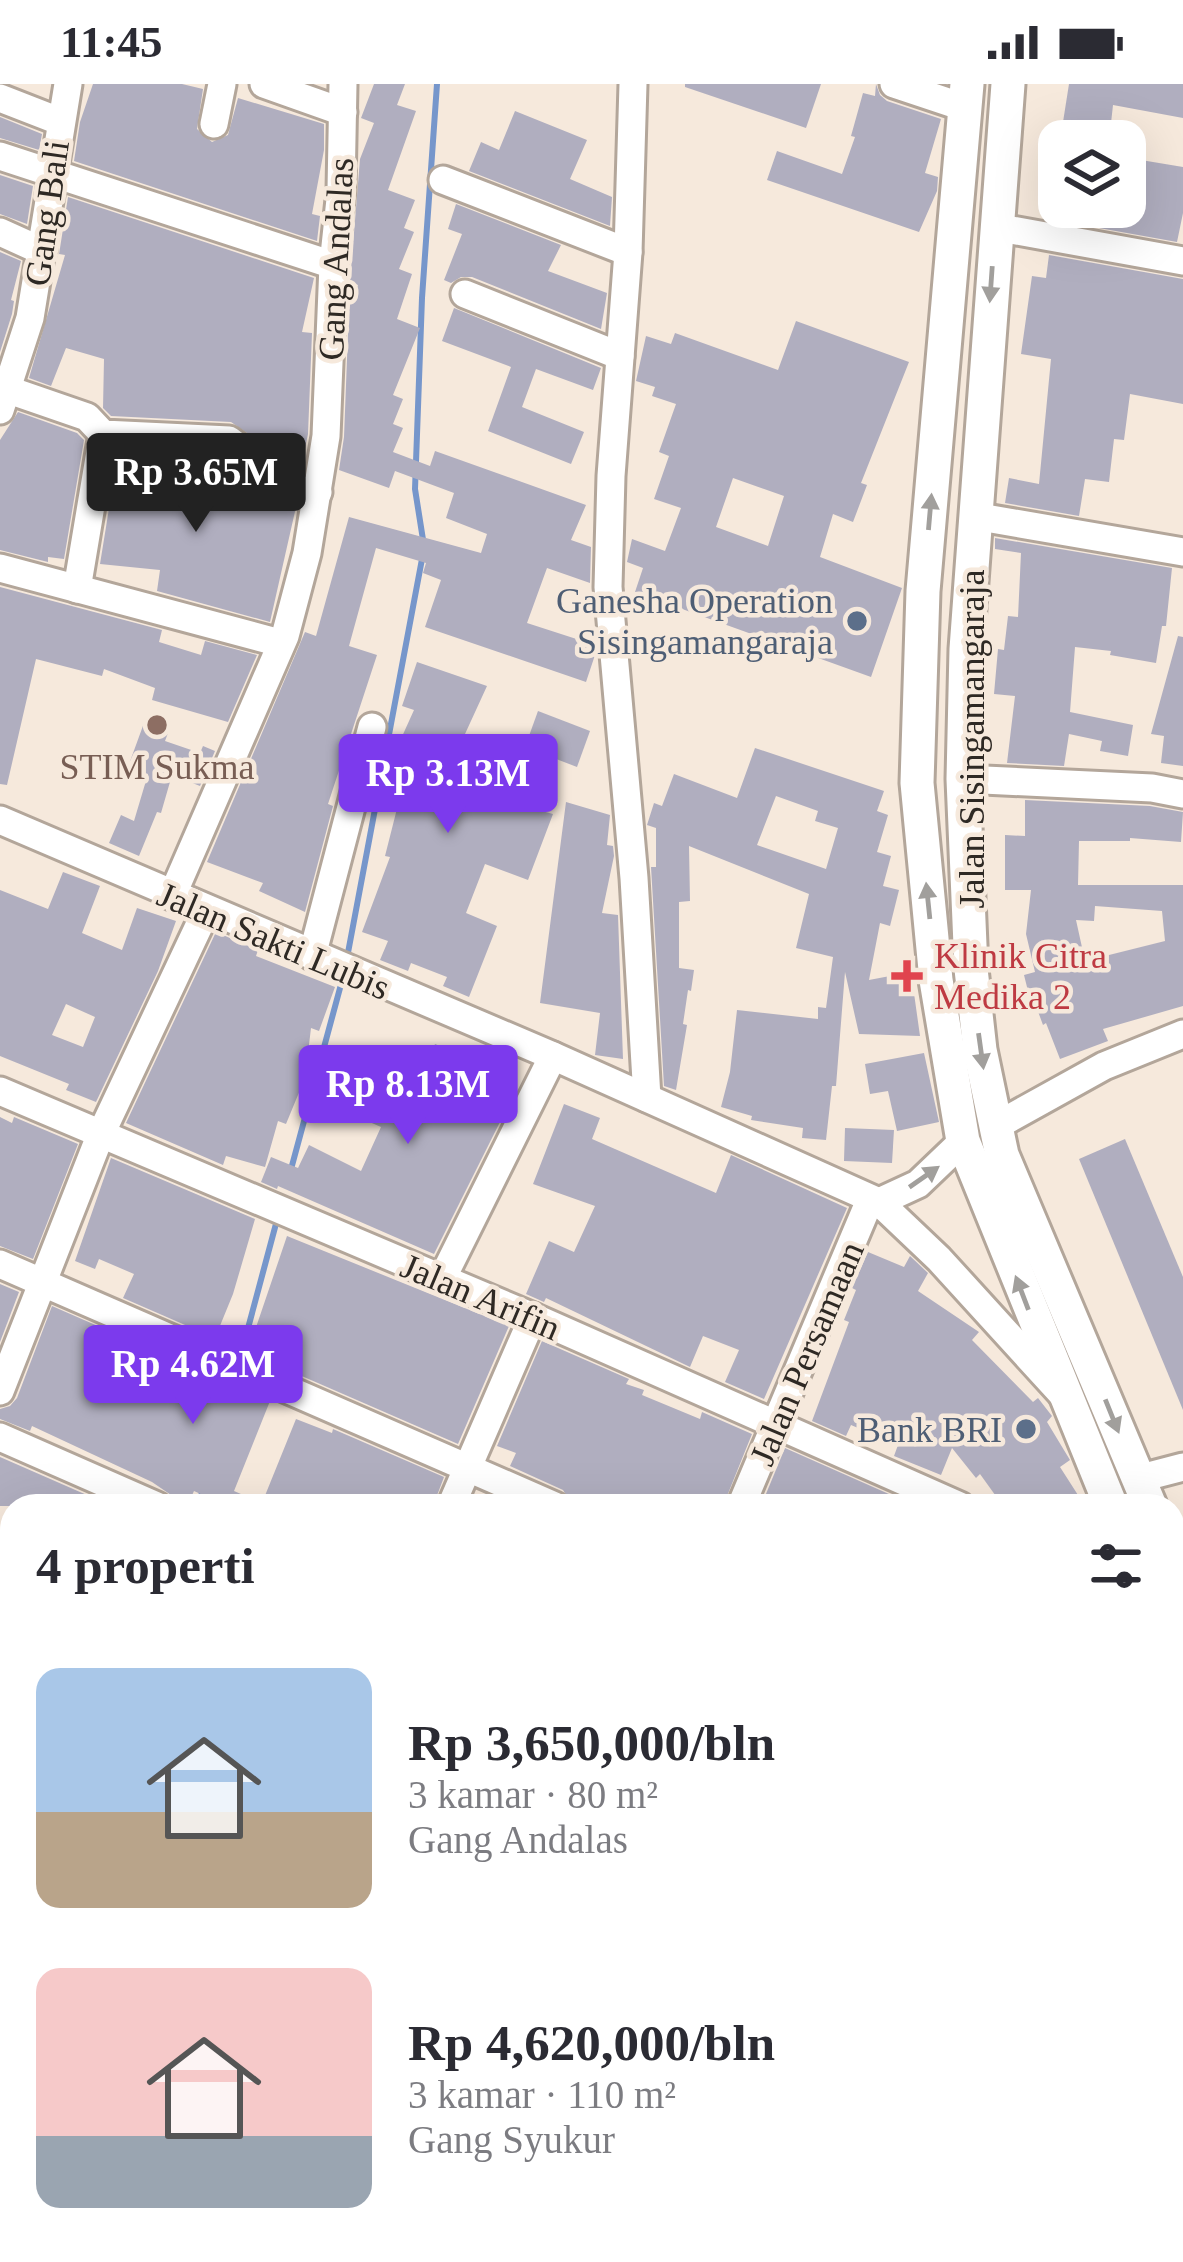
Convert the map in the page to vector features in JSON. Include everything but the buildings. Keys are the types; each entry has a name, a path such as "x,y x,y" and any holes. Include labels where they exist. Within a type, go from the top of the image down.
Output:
{"main road":[{"name":"Jalan Sisingamangaraja","path":"1008,84 974,517 963,779 971,969 980,1050 978,1134 1143,1493"},
{"name":"Jalan Sisingamangaraja","path":"966,96 923,591 917,783 936,980 978,1134 1068,1401 1106,1494"}],"street":[{"name":"Gang Bali","path":"3,396 30,318 68,84"},
{"path":"214,124 222,84"},
{"path":"264,84 343,98"},
{"path":"634,84 608,586 634,878 646,1098"},
{"path":"894,84 966,96"},
{"path":"0,98 59,121"},
{"name":"Gang Andalas","path":"172,896 285,636 307,553 326,436 343,98"},
{"path":"0,156 333,265"},
{"path":"443,180 628,252"},
{"path":"995,227 1183,261"},
{"path":"0,232 42,250"},
{"path":"465,294 620,356"},
{"path":"3,396 87,417 103,434 230,440 237,446 236,482 318,492"},
{"path":"76,589 103,434"},
{"path":"974,517 1183,552"},
{"path":"0,568 280,643"},
{"path":"316,957 371,727"},
{"path":"963,779 1152,788 1183,794"},
{"name":"Jalan Sakti Lubis","path":"0,820 553,1056 874,1201 939,1259 1068,1401"},
{"path":"0,1391 100,1136 206,910"},
{"path":"874,1201 918,1184 978,1134 1104,1066 1183,1034"},
{"path":"442,1279 553,1056"},
{"name":"Jalan Arifin","path":"0,1091 533,1317 932,1494"},
{"name":"Jalan Persamaan","path":"746,1494 874,1201"},
{"path":"0,1264 526,1494"},
{"path":"456,1494 533,1317"},
{"path":"0,1437 130,1494"},
{"path":"1143,1493 1183,1467"}],"waterway":[{"path":"424,546 415,489 437,84"},
{"path":"347,958 422,559"},
{"path":"290,1173 343,977"},
{"path":"240,1358 277,1220"},
{"path":"202,1494 204,1486"}],"place":[{"name":"Ganesha Operation Sisingamangaraja","path":"857,621"},
{"name":"STIM Sukma","path":"157,725"},
{"name":"Klinik Citra Medika 2","path":"907,976"},
{"name":"Bank BRI","path":"1026,1429"}]}
